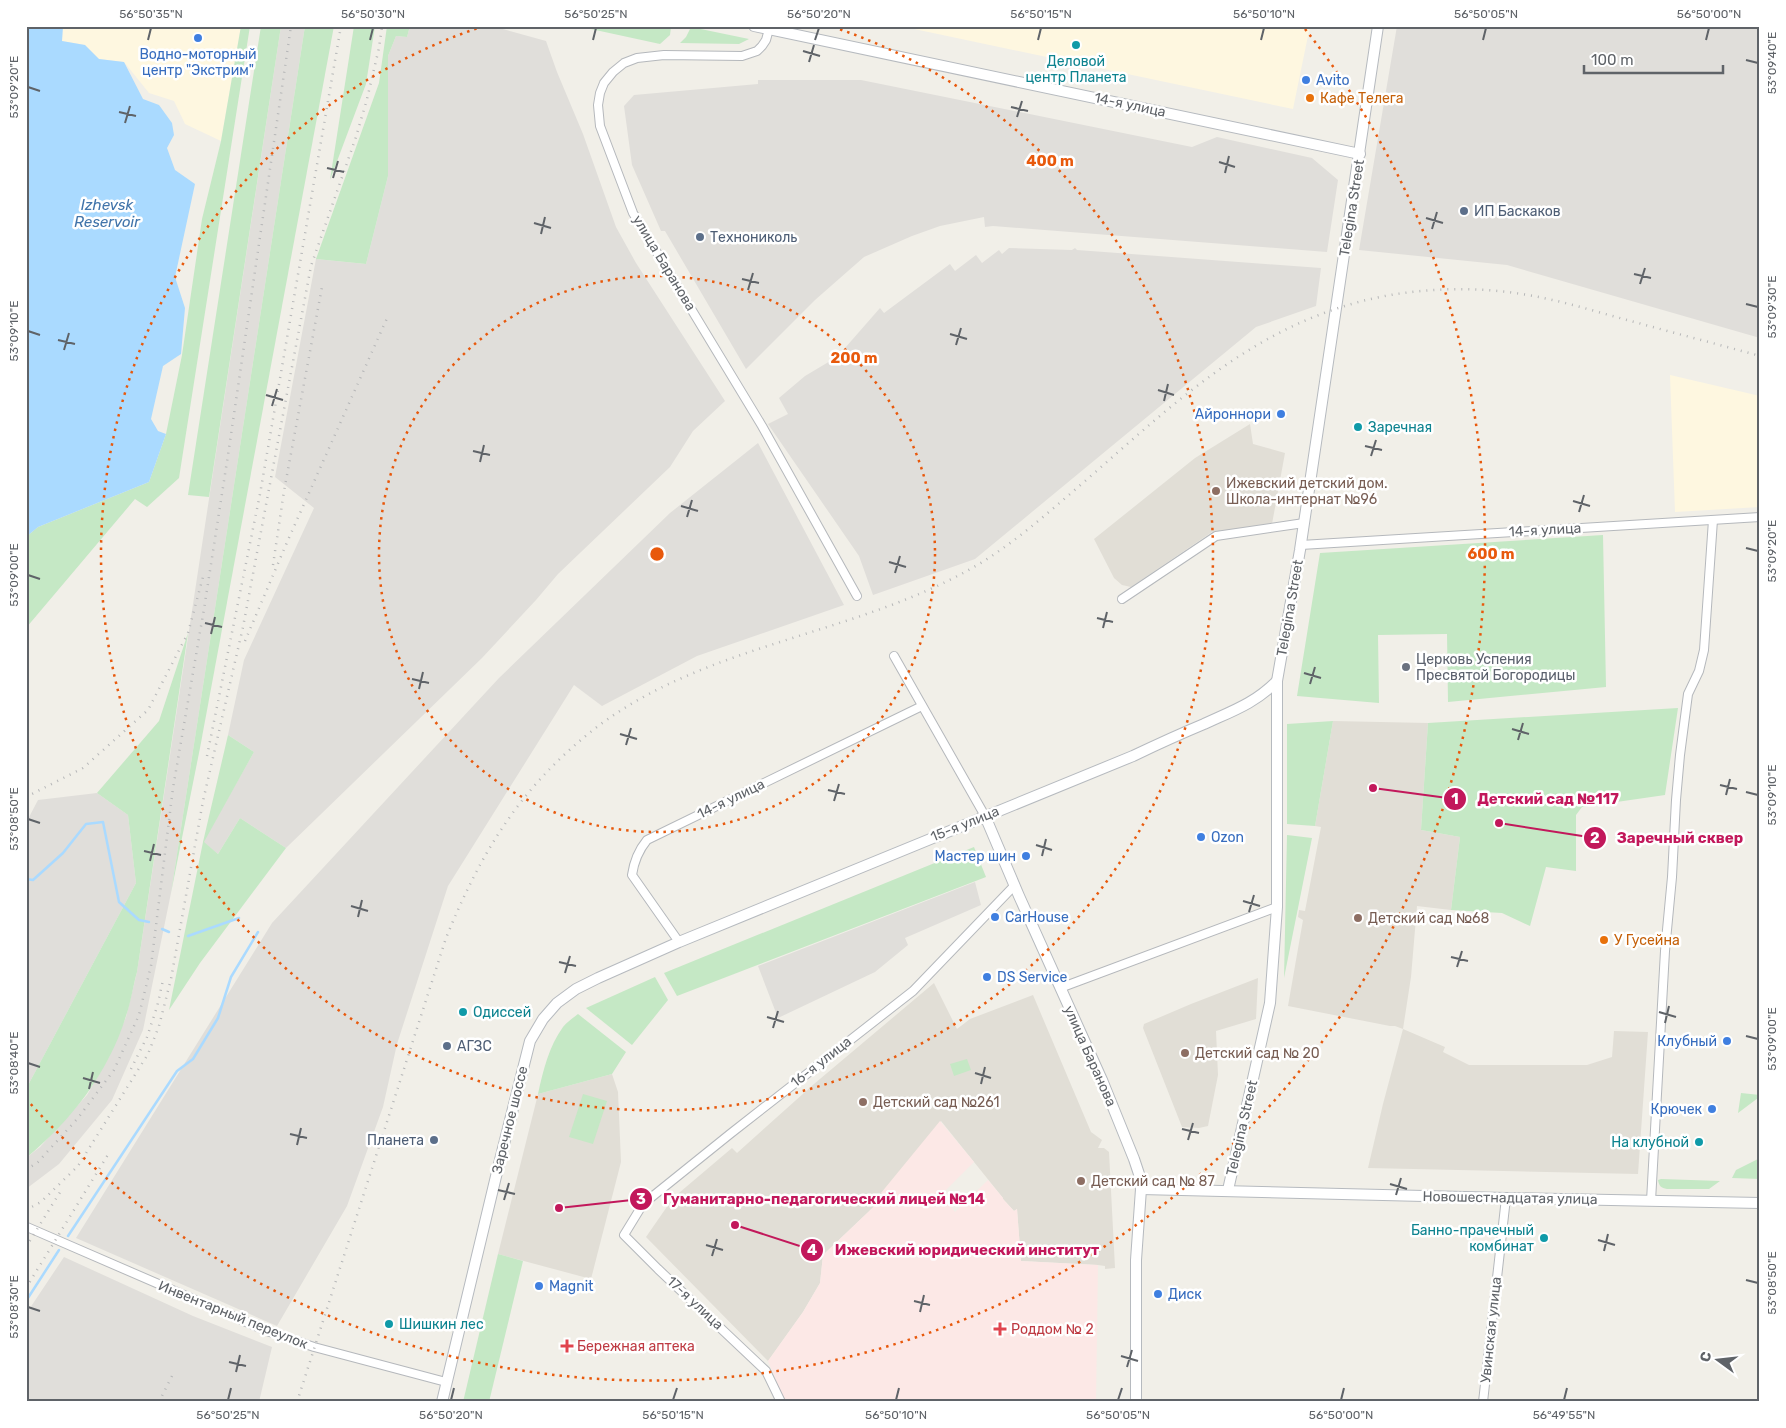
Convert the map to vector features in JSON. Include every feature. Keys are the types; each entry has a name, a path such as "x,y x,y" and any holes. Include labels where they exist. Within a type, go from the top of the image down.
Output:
{"main road":[{"name":"14-я улица","path":"756,26 1360,154"},
{"name":"Telegina Street","path":"1228,1190 1270,1002 1278,907 1277,681 1301,545 1378,26"},
{"name":"15-я улица","path":"647,956 1133,756 1252,702 1264,694 1277,681"},
{"name":"улица Баранова","path":"985,816 1102,1080 1139,1174 1141,1189 1136,1268 1136,1402"},
{"name":"Заречное шоссе","path":"442,1402 530,1041 543,1019 557,1003 576,989 647,956"},
{"name":"Новошестнадцатая улица","path":"1141,1189 1760,1203"}],"street":[{"name":"улица Баранова","path":"769,29 766,40 757,51 742,56 664,55 637,58 624,63 604,83 598,105 600,126 633,213 762,426 857,596"},
{"name":"14-я улица","path":"1301,545 1760,517"},
{"path":"1651,1201 1665,951 1678,780 1688,694 1699,671 1704,650 1713,520"},
{"path":"1122,599 1216,536 1304,523"},
{"name":"улица Баранова","path":"894,656 985,816"},
{"name":"14-я улица","path":"678,942 632,876 633,864 639,849 647,840 922,706"},
{"name":"16-я улица","path":"624,1235 643,1204 912,991 1015,885"},
{"path":"1060,988 1278,907"},
{"name":"Увинская улица","path":"1483,1402 1506,1198"},
{"name":"Инвентарный переулок","path":"27,1227 267,1331 314,1347 446,1382"},
{"name":"17-я улица","path":"624,1235 766,1370 780,1402"}],"shaded area":[{"path":"63,26 241,26 221,141 185,124 174,101 149,93 124,62 99,59 85,45 62,41"},
{"path":"281,26 305,26 171,893 143,1030 112,1100 59,1164 26,1189 26,1158 40,1147 87,1095 109,1057 126,1017 137,972"},
{"path":"410,26 492,26 546,41 583,134 616,227 636,263 725,401 693,431 670,467 558,574 482,658 286,848 240,818 218,854 203,842 254,752 228,735 244,660 314,508 275,477 316,259 366,264 388,176 388,56 396,36 407,37"},
{"path":"900,26 1310,26 1293,109"},
{"path":"1397,26 1760,26 1760,338 1507,265 1359,250"},
{"path":"758,80 861,80 1192,147 1217,137 1312,158 1338,180 1327,252 993,226 985,227 984,217 940,226 864,257 815,300 746,369 665,231 661,231 632,165 624,106 634,95 758,84"},
{"path":"1009,248 1072,250 1075,248 1077,250 1321,268 1316,306 1256,327 975,559 873,595 859,556 768,424 788,414 779,398 805,376 847,351 845,348 880,308 884,313 950,264 955,271 976,255 982,263 999,250 1002,254"},
{"path":"1670,375 1760,396 1760,507 1675,512"},
{"name":"Ижевский детский дом. Школа-интернат №96","path":"1250,424 1253,444 1285,453 1272,524 1212,532 1131,587 1122,585 1114,578 1094,539 1195,458"},
{"path":"758,443 844,605 697,656 602,706 574,685 448,886 397,1044 383,1107 347,1206 277,1326 76,1238 272,923 499,678 670,513"},
{"name":"Детский сад №68","path":"1333,721 1428,723 1421,830 1460,837 1451,910 1417,906 1411,977 1403,1029 1288,1006 1303,920 1298,917 1299,910 1305,911 1321,827 1315,826"},
{"path":"97,793 128,815 136,883 26,1089 26,823 38,800"},
{"path":"975,882 981,905 905,938 908,945 875,972 778,1018 758,966"},
{"name":"Детский сад № 20","path":"1258,978 1256,1019 1216,1031 1218,1075 1208,1126 1199,1128 1182,1127 1143,1028 1144,1024"},
{"path":"934,983 957,1029 970,1019 1033,995 1091,1132 1102,1140 1098,1148 1104,1148 1109,1152 1115,1268 1105,1269 1105,1266 1098,1265 1021,1261 1017,1209 1014,1211 1003,1199 941,1121 884,1197 823,1255 820,1283 803,1312 768,1361 646,1237 673,1198 732,1148 737,1153 814,1084"},
{"path":"1403,1029 1445,1047 1443,1052 1469,1065 1587,1065 1612,1057 1614,1031 1648,1032 1638,1174 1368,1168"},
{"path":"612,1074 618,1092 621,1162 591,1279 498,1254 538,1094"},
{"path":"940,1121 974,1162 941,1195 955,1212 988,1180 1014,1211 1017,1209 1021,1261 1098,1265 1096,1402 785,1402 768,1361 803,1312 820,1283 823,1255 884,1197 881,1193"},
{"path":"64,1257 193,1316 272,1347 259,1402 26,1402 26,1314"}],"green space":[{"path":"241,26 250,26 179,478 147,507 135,499 26,628 26,537 38,527 149,482 166,434 182,355 202,219 221,141"},
{"path":"261,26 281,26 209,497 188,495"},
{"path":"305,26 334,26 200,748 171,893"},
{"path":"354,26 375,26 366,84 330,180"},
{"path":"387,26 410,26 407,37 396,36 388,56 388,176 366,264 316,259 379,83"},
{"path":"577,26 671,27 670,35 660,44"},
{"path":"691,27 749,39 739,44 680,43 686,37"},
{"path":"1603,535 1606,687 1448,702 1447,634 1378,635 1379,703 1297,696 1320,553"},
{"path":"188,633 137,972 128,1011 119,1037 99,1076 73,1112 43,1144 26,1158 26,1089 136,883 128,815 97,793 159,721"},
{"path":"1678,708 1665,795 1582,807 1576,815 1576,871 1546,867 1530,926 1502,913 1451,910 1460,837 1421,830 1428,723"},
{"path":"1333,721 1315,826 1287,824 1287,724"},
{"path":"228,735 254,752 204,842 218,854 240,818 286,848 200,963 169,1010 203,842"},
{"path":"1287,835 1312,838 1284,978"},
{"path":"974,847 986,877 677,996 664,973"},
{"path":"655,977 668,1000 632,1045 586,1008"},
{"path":"578,1014 626,1052 612,1074 538,1094 550,1050 558,1034"},
{"path":"967,1059 971,1070 954,1076 950,1064"},
{"path":"1741,1093 1760,1095 1760,1099 1758,1098 1738,1113"},
{"path":"583,1094 607,1101 593,1144 569,1137"},
{"path":"1760,1158 1760,1179 1732,1178 1736,1170"},
{"path":"1658,1180 1720,1181 1709,1189 1667,1189 1660,1185"},
{"path":"498,1254 523,1261 489,1402 463,1402"}],"water":[{"name":"Izhevsk Reservoir","path":"26,26 63,26 62,41 85,45 99,59 124,62 143,99 159,105 172,123 174,135 167,148 175,170 195,184 175,277 185,308 181,354 163,366 151,419 158,431 166,434 149,482 38,527 26,537"}],"waterway":[{"path":"26,879 33,880 63,853 86,824 103,822 119,902 139,920 149,922"},
{"path":"188,936 239,918"},
{"path":"162,929 169,932"},
{"path":"68,1236 177,1071 193,1059 218,1018 231,977 258,932"},
{"path":"26,1301 59,1250"}],"railway":[{"path":"26,1170 38,1162 78,1118 114,1070 139,1015 151,966 173,788 228,455 291,26"},
{"path":"207,756 260,494 341,26"},
{"path":"26,1210 41,1202 78,1166 148,1054 159,1026 171,979 203,801 243,627 311,266 356,137 379,48 382,26"},
{"path":"273,565 284,491 322,287"},
{"path":"297,1402 446,938 459,907 473,877 505,824 544,775 593,730 637,701 684,677 733,658 884,608 932,588 979,564 1007,546 1153,422 1222,368 1259,344 1298,324 1340,308 1385,296 1446,289 1508,292 1569,304 1760,356"},
{"path":"245,641 388,316"},
{"path":"26,797 83,768 148,710 188,633 203,577"},
{"path":"131,1069 147,1037 157,1007 163,980"},
{"path":"26,1288 109,1153"},
{"path":"26,1247 62,1189"},
{"path":"159,1402 172,1376"}],"place":[{"name":"Водно-моторный центр \"Экстрим\"","path":"198,38"},
{"name":"Деловой центр Планета","path":"1076,45"},
{"name":"Avito","path":"1306,80"},
{"name":"Кафе Телега","path":"1310,98"},
{"name":"ИП Баскаков","path":"1464,211"},
{"name":"Технониколь","path":"700,237"},
{"name":"Айроннори","path":"1281,414"},
{"name":"Заречная","path":"1358,427"},
{"name":"Ижевский детский дом. Школа-интернат №96","path":"1216,491"},
{"name":"Церковь Успения Пресвятой Богородицы","path":"1406,667"},
{"name":"Детский сад №117","path":"1373,788"},
{"name":"Заречный сквер","path":"1499,823"},
{"name":"Ozon","path":"1201,837"},
{"name":"Мастер шин","path":"1026,856"},
{"name":"CarHouse","path":"995,917"},
{"name":"Детский сад №68","path":"1358,918"},
{"name":"У Гусейна","path":"1604,940"},
{"name":"DS Service","path":"987,977"},
{"name":"Одиссей","path":"463,1012"},
{"name":"Клубный","path":"1727,1041"},
{"name":"АГЗС","path":"447,1046"},
{"name":"Детский сад № 20","path":"1185,1053"},
{"name":"Детский сад №261","path":"863,1102"},
{"name":"Крючек","path":"1712,1109"},
{"name":"Планета","path":"434,1140"},
{"name":"На клубной","path":"1699,1142"},
{"name":"Детский сад № 87","path":"1081,1181"},
{"name":"Гуманитарно-педагогический лицей №14","path":"559,1208"},
{"name":"Ижевский юридический институт","path":"735,1225"},
{"name":"Банно-прачечный комбинат","path":"1544,1238"},
{"name":"Magnit","path":"539,1286"},
{"name":"Диск","path":"1158,1294"},
{"name":"Шишкин лес","path":"389,1324"},
{"name":"Роддом № 2","path":"1000,1329"},
{"name":"Бережная аптека","path":"567,1346"}]}
